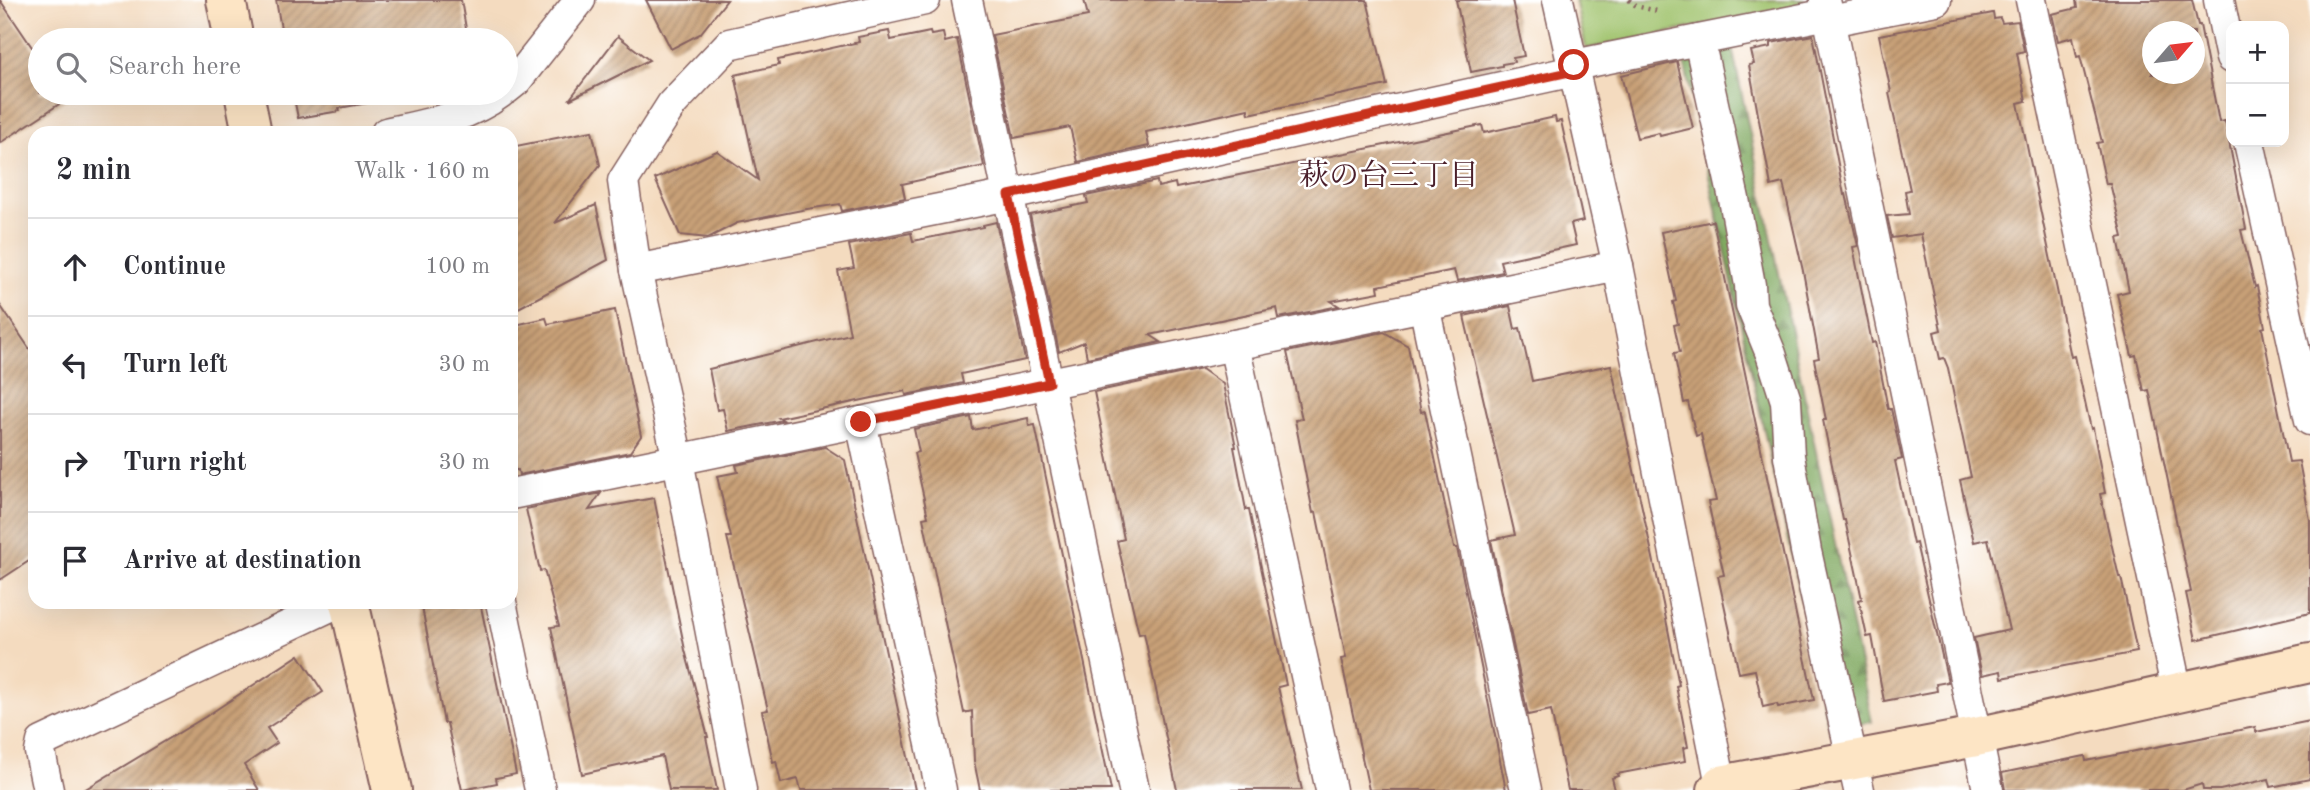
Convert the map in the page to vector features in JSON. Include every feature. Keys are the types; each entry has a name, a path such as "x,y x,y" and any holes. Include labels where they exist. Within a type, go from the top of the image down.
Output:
{"street":[{"path":"226,0 232,28"},
{"path":"518,78 580,0"},
{"path":"741,790 678,460 636,270 623,181 673,104 729,44 925,0"},
{"path":"967,0 1134,790"},
{"path":"1558,0 1618,266 1719,788 1856,775 1976,737 2310,663"},
{"path":"636,270 1009,195 1828,12 1936,0"},
{"path":"2031,0 2176,692"},
{"path":"2219,0 2226,34"},
{"path":"1828,12 1989,790"},
{"path":"1699,40 1734,199 1750,285 1751,305 1786,401 1789,456 1796,497 1856,775"},
{"path":"246,105 251,126"},
{"path":"416,126 451,118 481,105"},
{"path":"2250,147 2310,420"},
{"path":"518,493 1618,266"},
{"path":"1424,305 1526,790"},
{"path":"1234,345 1331,790"},
{"path":"861,422 941,790"},
{"path":"48,790 40,752 42,742 324,609"},
{"path":"351,609 392,790"},
{"path":"502,609 540,790"}],"green space":[{"path":"1575,0 1804,0 1805,5 1586,49"},
{"path":"1732,47 1872,722 1829,730 1683,57"}],"building":[{"path":"0,0 28,41 28,105 58,105 0,143"},
{"path":"276,0 461,0 466,28 281,28"},
{"path":"646,0 727,0 700,34 671,49"},
{"path":"1084,0 1367,0 1387,85 1249,114 1248,109 1146,132 1149,146 1078,162 1070,127 1014,138 992,35 1088,16"},
{"path":"1456,0 1512,0 1524,56 1513,58 1514,62 1502,66 1471,72"},
{"path":"2076,0 2192,0 2197,21 2142,21 2142,84 2205,84 2205,51 2219,122 2225,121 2226,147 2230,147 2246,229 2241,230 2255,287 2257,286 2265,327 2262,328 2289,462 2299,461 2310,520 2310,613 2196,640 2186,593 2191,592 2149,390 2144,391 2136,355 2132,356 2117,294 2129,291 2118,238 2123,237 2110,183 2106,184 2097,143 2102,142 2073,37 2058,41 2052,14 2077,8"},
{"path":"1993,13 1994,19 2000,18 2002,23 2018,21 2024,51 2017,53 2026,101 2018,103 2071,357 2075,356 2091,429 2093,428 2105,493 2100,494 2137,652 2002,678 2001,671 1982,675 1974,638 2009,630 1988,539 1974,542 1960,480 1971,477 1948,368 1944,358 1940,359 1934,332 1941,330 1921,234 1892,238 1887,216 1909,214 1905,191 1910,190 1879,35"},
{"path":"889,31 891,40 930,32 931,35 943,33 945,42 957,39 984,166 902,184 905,198 842,211 840,204 737,223 708,238 680,235 655,179 717,151 758,180 735,75 779,65 778,60 859,42 858,37"},
{"path":"1813,35 1844,195 1846,194 1858,246 1853,247 1872,343 1875,342 1888,409 1891,409 1902,459 1895,461 1948,682 1936,684 1937,691 1884,701 1872,636 1867,637 1859,600 1862,599 1823,420 1826,420 1814,359 1819,358 1803,271 1783,183 1771,186 1749,65 1754,64 1751,51 1771,47 1771,43"},
{"path":"618,36 649,60 569,100"},
{"path":"1677,62 1693,128 1637,138 1621,75"},
{"path":"295,105 356,105 339,108 340,111 298,118"},
{"path":"1555,117 1556,122 1561,121 1583,221 1571,224 1576,245 1500,261 1503,272 1457,281 1454,270 1378,286 1379,292 1331,301 1339,306 1279,318 1277,308 1150,335 1161,342 1087,358 1084,342 1059,352 1030,215 1088,203 1086,196 1157,181 1158,187 1175,183 1176,188 1482,125 1484,133"},
{"path":"592,131 600,165 555,223 596,205 608,260 518,308 518,146"},
{"path":"1713,221 1814,700 1778,707 1777,704 1763,707 1755,670 1739,673 1718,576 1724,575 1708,502 1716,501 1701,434 1696,436 1688,402 1684,403 1674,353 1680,352 1674,325 1678,324 1673,302 1676,301 1661,232"},
{"path":"996,222 1025,360 961,374 963,383 906,395 905,391 728,431 723,409 717,410 709,369 850,334 838,271 854,268 849,245 911,233 913,241"},
{"path":"0,305 28,347 28,562 0,580"},
{"path":"1510,306 1515,329 1520,328 1532,381 1611,365 1663,604 1688,747 1683,748 1685,761 1617,774 1618,776 1612,778 1615,790 1568,790 1551,710 1528,715 1491,540 1515,535 1464,316"},
{"path":"615,310 641,436 630,452 519,475 518,324 546,318 548,324"},
{"path":"1384,332 1408,346 1421,412 1425,411 1454,548 1457,548 1506,790 1369,790 1341,659 1346,658 1295,420 1302,419 1287,352"},
{"path":"1202,369 1223,384 1246,510 1249,510 1286,685 1278,687 1302,790 1177,790 1144,633 1139,634 1117,541 1124,539 1094,392"},
{"path":"971,417 973,430 1028,418 1029,426 1035,425 1111,790 980,790 974,761 972,711 964,713 923,518 928,517 914,453 919,452 914,429"},
{"path":"825,447 845,460 915,790 801,790 798,779 781,783 776,761 773,762 762,711 768,710 727,537 731,537 717,476 738,472 736,465"},
{"path":"601,493 589,510 654,498 685,650 708,737 717,790 669,790 662,756 582,774 551,627 559,626 544,570 540,571 526,509"},
{"path":"422,609 481,609 516,774 496,778 497,783 462,790 447,723 444,723"},
{"path":"299,655 323,692 267,728 277,743 244,765 259,790 84,790 205,717"},
{"path":"2310,721 2310,779 2271,787 2269,779 2220,790 2203,790 2202,784 2183,790 2005,790 2002,773 2085,756 2086,761 2255,727 2256,732"}],"district":[{"name":"萩の台三丁目","path":"1389,175"}],"route":[{"path":"861,422 1049,383 1009,195 1574,71 1574,65"}]}
